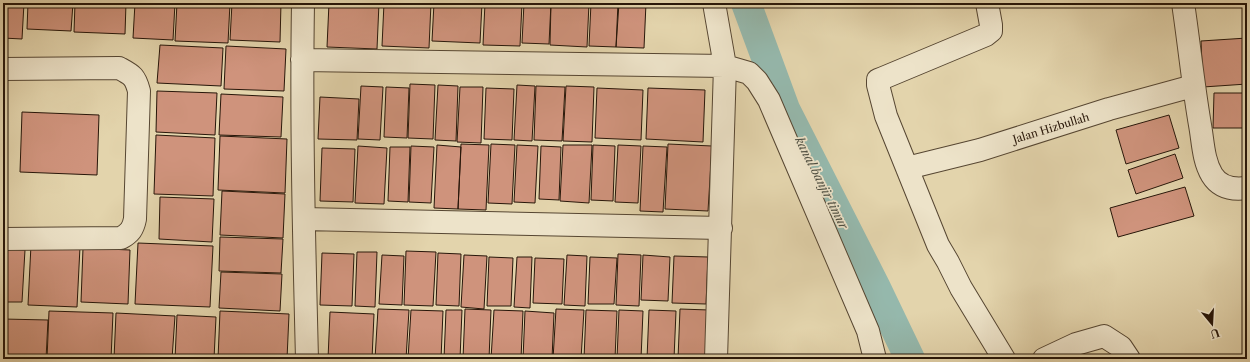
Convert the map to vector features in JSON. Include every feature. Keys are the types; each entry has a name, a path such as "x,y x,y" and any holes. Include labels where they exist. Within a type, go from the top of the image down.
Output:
{"street":[{"path":"303,3 302,60 307,359"},
{"path":"714,3 725,66 716,359"},
{"path":"987,3 991,31 986,35 878,80 878,85 886,116 938,246 961,288 1004,359"},
{"path":"1183,3 1193,86 1206,161 1212,175 1220,184 1237,189 1247,188"},
{"path":"302,60 725,66 749,73 757,81 769,100 868,331 875,359"},
{"path":"3,69 119,68 130,74 136,80 139,91 136,219 129,234 121,238 3,239"},
{"name":"Jalan Hizbullah","path":"907,168 980,150 1193,86"},
{"path":"304,219 721,228"},
{"path":"1044,359 1076,344 1104,336 1121,347 1129,359"}],"building":[{"path":"3,3 24,3 22,39 3,38"},
{"path":"28,3 73,3 71,31 27,29"},
{"path":"75,3 126,3 125,34 74,32"},
{"path":"135,3 175,3 173,40 133,38"},
{"path":"177,3 230,3 228,43 175,41"},
{"path":"232,3 281,3 280,42 230,40"},
{"path":"329,3 379,3 377,49 327,47"},
{"path":"384,3 431,3 429,48 382,46"},
{"path":"434,3 482,3 480,43 432,41"},
{"path":"485,3 522,3 520,46 483,45"},
{"path":"524,3 551,3 549,44 522,43"},
{"path":"551,3 589,3 587,47 550,45"},
{"path":"591,3 618,3 616,47 589,46"},
{"path":"619,3 646,3 644,48 616,47"},
{"path":"1247,38 1247,84 1203,87 1201,41"},
{"path":"160,45 223,48 221,86 157,83"},
{"path":"226,46 286,49 284,91 224,89"},
{"path":"410,84 435,85 433,139 408,138"},
{"path":"438,85 458,86 456,141 435,140"},
{"path":"517,85 535,86 532,141 514,140"},
{"path":"361,86 383,87 380,140 358,139"},
{"path":"536,86 565,87 562,141 534,140"},
{"path":"566,86 594,87 592,142 563,141"},
{"path":"386,87 409,88 407,138 384,137"},
{"path":"460,87 483,87 481,143 457,142"},
{"path":"486,88 514,89 512,140 484,139"},
{"path":"597,88 643,90 641,140 595,138"},
{"path":"648,88 705,90 703,142 646,139"},
{"path":"157,91 217,93 215,135 156,132"},
{"path":"1214,93 1247,93 1247,128 1213,128"},
{"path":"221,94 283,97 281,137 219,135"},
{"path":"320,97 359,99 357,140 318,139"},
{"path":"22,112 99,115 97,175 20,172"},
{"path":"1169,115 1179,148 1126,164 1116,130"},
{"path":"156,135 215,138 213,196 154,194"},
{"path":"220,136 287,139 285,193 218,190"},
{"path":"461,144 489,145 486,210 458,209"},
{"path":"491,144 515,145 512,204 488,203"},
{"path":"668,144 712,146 708,211 665,209"},
{"path":"437,145 461,147 458,209 434,208"},
{"path":"517,145 538,146 535,203 514,202"},
{"path":"563,145 592,145 589,203 560,201"},
{"path":"593,145 615,146 613,201 591,200"},
{"path":"618,145 641,146 638,203 615,202"},
{"path":"358,146 387,148 384,204 355,203"},
{"path":"411,146 434,147 431,203 409,202"},
{"path":"541,146 561,147 559,200 539,199"},
{"path":"643,146 667,147 663,212 640,211"},
{"path":"390,147 410,147 408,202 388,201"},
{"path":"322,148 355,149 353,202 320,201"},
{"path":"1175,154 1183,178 1136,194 1128,170"},
{"path":"1185,187 1194,216 1118,237 1110,208"},
{"path":"222,191 285,194 283,238 220,235"},
{"path":"160,197 214,199 212,242 159,239"},
{"path":"220,237 283,239 281,273 219,271"},
{"path":"138,243 213,246 210,307 135,304"},
{"path":"31,245 80,247 77,307 28,305"},
{"path":"83,248 130,250 128,304 81,302"},
{"path":"3,249 25,250 22,302 3,302"},
{"path":"406,251 436,252 433,306 404,305"},
{"path":"357,252 377,252 375,307 355,306"},
{"path":"322,253 354,254 352,306 320,305"},
{"path":"438,253 461,254 459,306 436,305"},
{"path":"618,254 641,255 639,306 616,305"},
{"path":"382,255 404,256 402,305 379,304"},
{"path":"464,255 487,256 484,309 461,307"},
{"path":"567,255 587,256 585,306 564,305"},
{"path":"643,255 670,257 668,301 641,300"},
{"path":"674,256 708,257 706,304 672,303"},
{"path":"489,257 513,258 511,306 487,306"},
{"path":"517,257 532,257 530,308 514,307"},
{"path":"590,257 617,258 614,304 588,304"},
{"path":"535,258 564,259 562,304 533,303"},
{"path":"221,272 282,274 280,311 219,308"},
{"path":"378,309 409,310 406,359 375,359"},
{"path":"465,309 491,310 489,359 463,359"},
{"path":"556,309 584,310 581,359 553,359"},
{"path":"680,309 709,310 707,359 678,359"},
{"path":"411,310 443,311 441,359 408,359"},
{"path":"446,310 462,310 460,359 444,359"},
{"path":"494,310 523,311 521,359 491,359"},
{"path":"586,310 617,311 615,359 584,359"},
{"path":"619,310 643,311 641,359 617,359"},
{"path":"649,310 676,311 674,359 647,359"},
{"path":"49,311 113,313 111,359 47,359"},
{"path":"220,311 289,314 287,359 218,359"},
{"path":"525,311 554,313 552,359 523,359"},
{"path":"330,312 374,314 372,359 328,359"},
{"path":"116,313 175,316 172,359 114,359"},
{"path":"177,315 216,317 214,359 175,359"},
{"path":"3,319 48,320 46,359 3,359"}],"waterway":[{"name":"kanal banjir timur","path":"746,3 785,109 875,286 910,359"}]}
